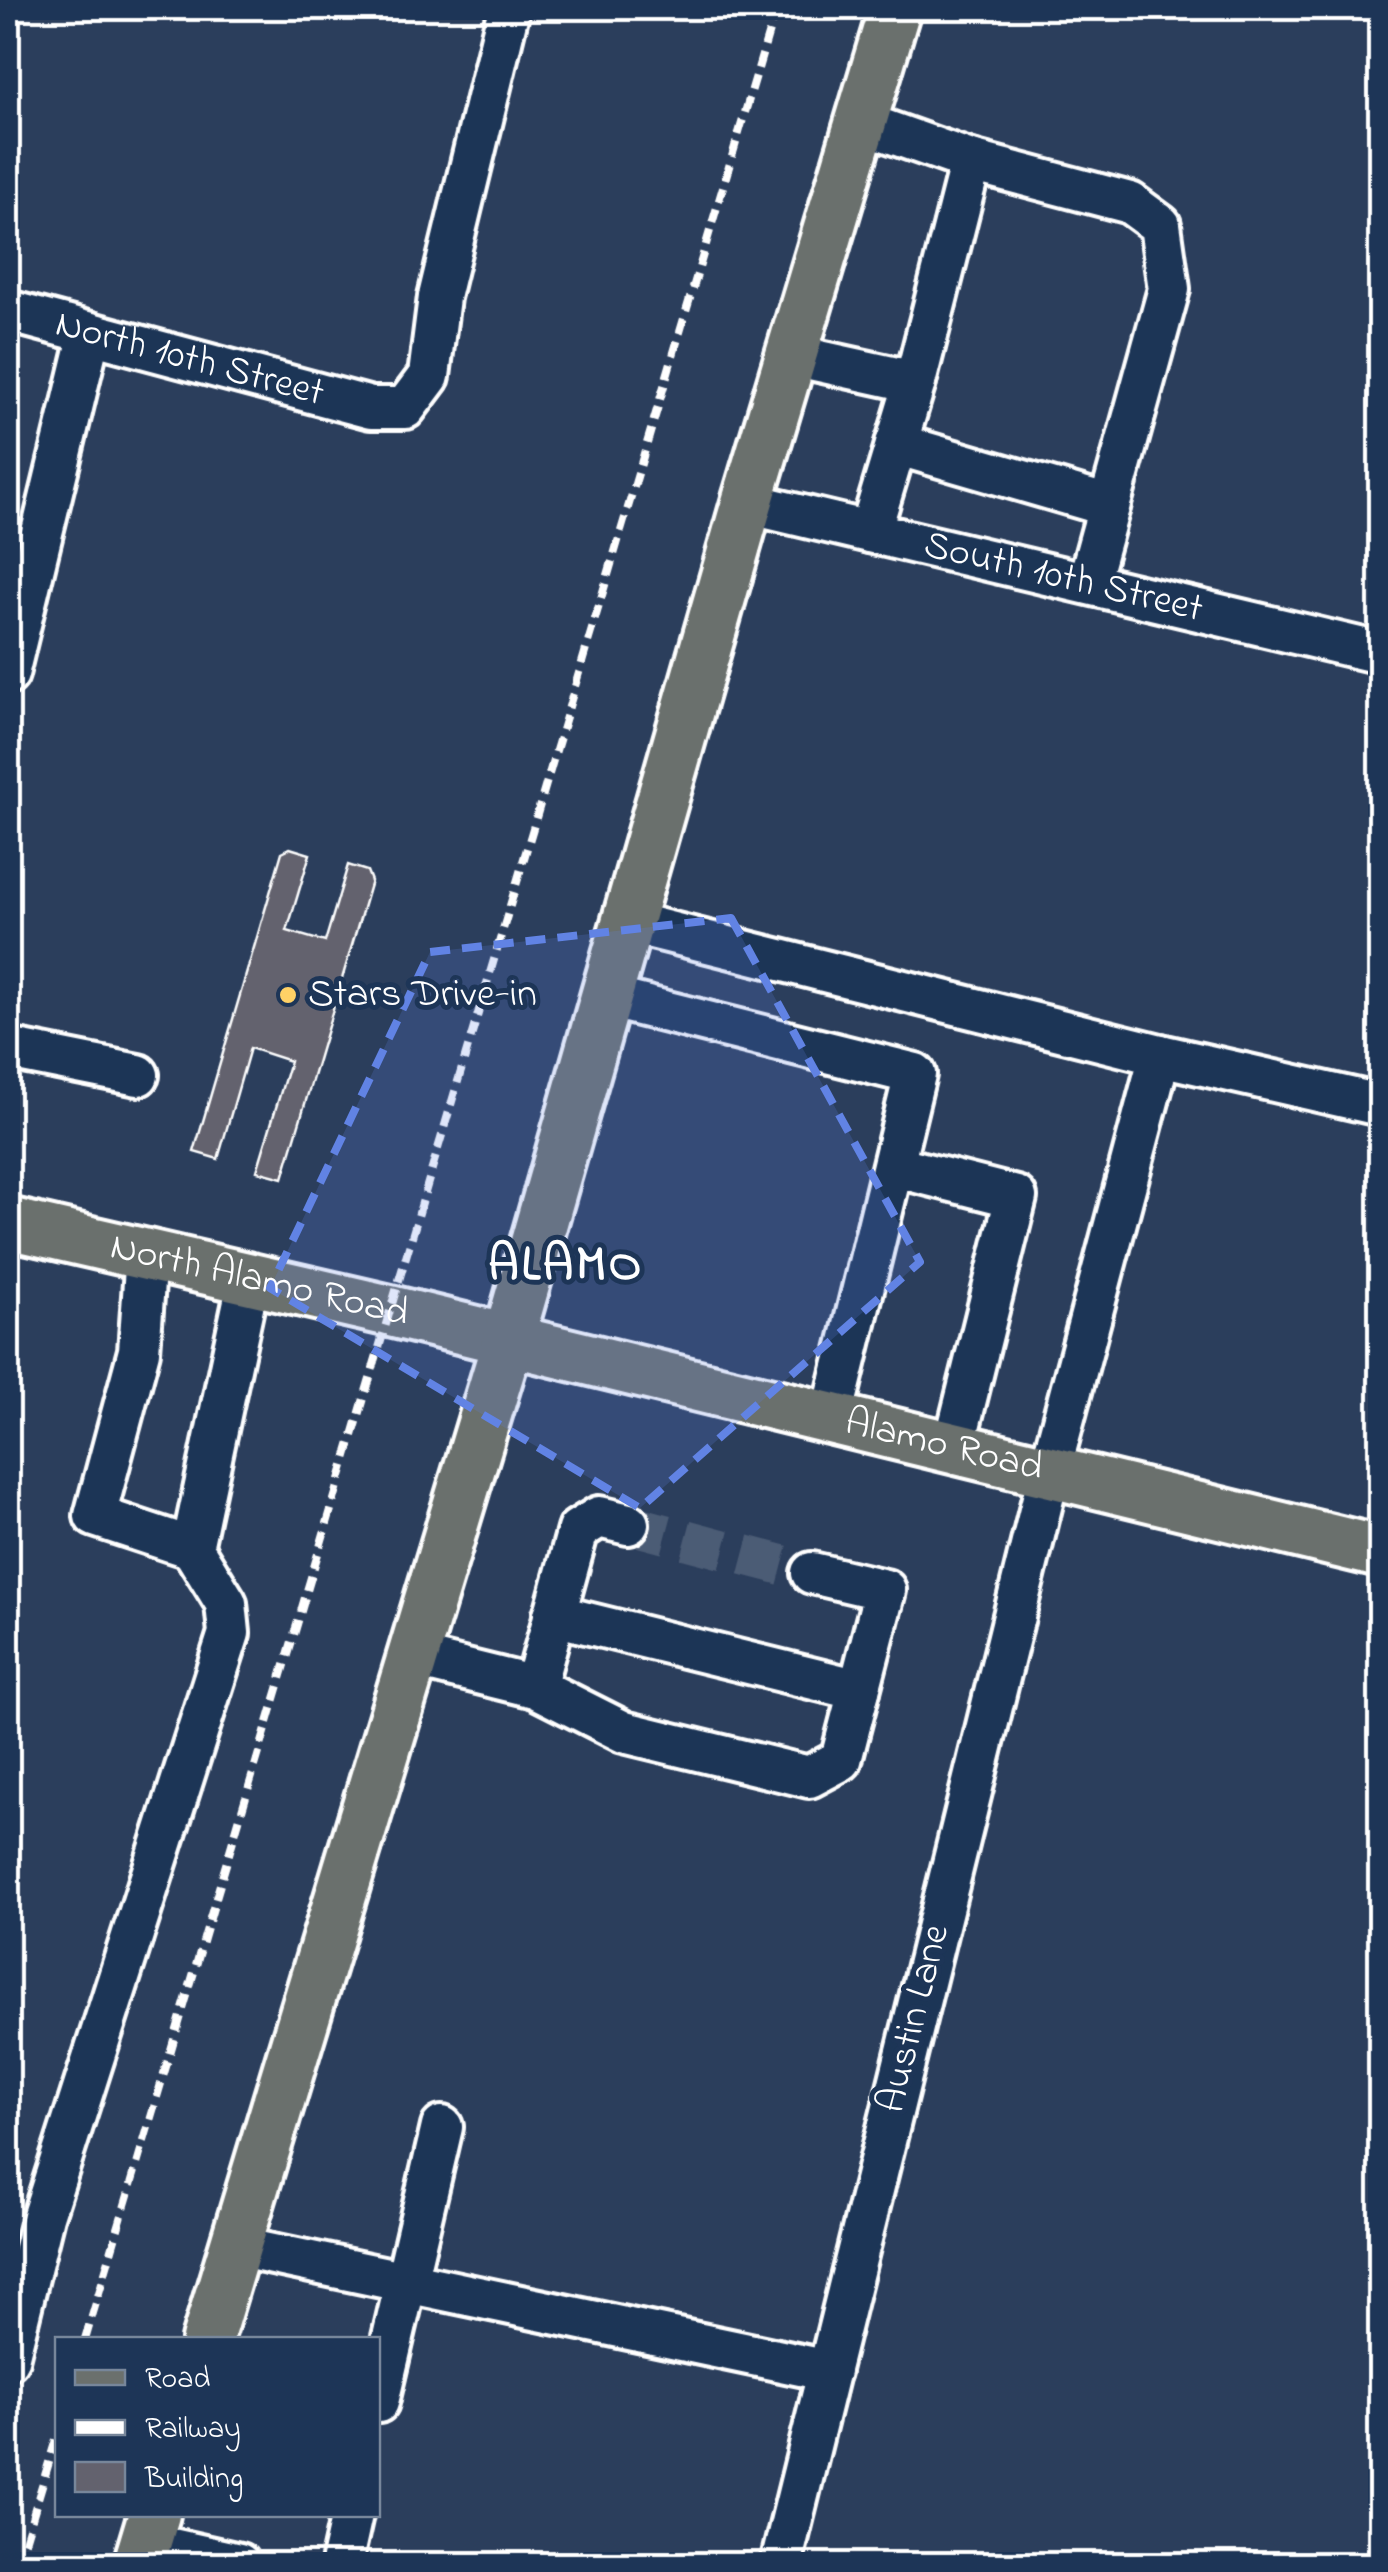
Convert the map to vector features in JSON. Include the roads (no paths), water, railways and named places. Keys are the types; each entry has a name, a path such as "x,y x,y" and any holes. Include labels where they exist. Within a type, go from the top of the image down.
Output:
{"main road":[{"path":"208,2337 508,1341 748,503 895,8"},
{"name":"North Alamo Road","path":"8,1223 508,1341"},
{"name":"Alamo Road","path":"508,1341 1380,1552"}],"street":[{"name":"North 10th Street","path":"8,311 371,408 405,408 428,376 439,297 508,8"},
{"path":"861,122 971,161 1130,202 1160,225 1169,289 1088,584"},
{"path":"870,532 915,382 971,161"},
{"path":"8,674 90,333"},
{"path":"792,355 915,382"},
{"path":"896,444 1110,506"},
{"name":"South 10th Street","path":"748,503 1380,653"},
{"path":"628,922 1160,1055 1380,1105"},
{"path":"606,997 916,1074 831,1420"},
{"path":"8,1049 138,1075"},
{"name":"Austin Lane","path":"781,2564 1049,1474 1160,1055"},
{"path":"894,1166 1016,1197 953,1450"},
{"path":"8,2360 43,2216 229,1633 226,1604 192,1548 95,1516 139,1351 146,1254"},
{"path":"192,1548 248,1278"},
{"path":"535,1687 578,1530 599,1517 628,1524"},
{"path":"414,1657 535,1687 624,1732 808,1776 841,1760 885,1590 812,1573"},
{"path":"554,1615 860,1690"},
{"path":"380,2393 442,2126"},
{"path":"236,2246 829,2370"},
{"path":"340,2564 351,2517"},
{"path":"146,2541 239,2564"}],"tunnel":[{"path":"628,1524 812,1573"}],"railway":[{"path":"86,2337 776,8"},
{"path":"18,2564 55,2443"}],"place":[{"name":"Stars Drive-in","path":"288,995"}],"district":[{"name":"ALAMO","path":"566,1266"}]}
